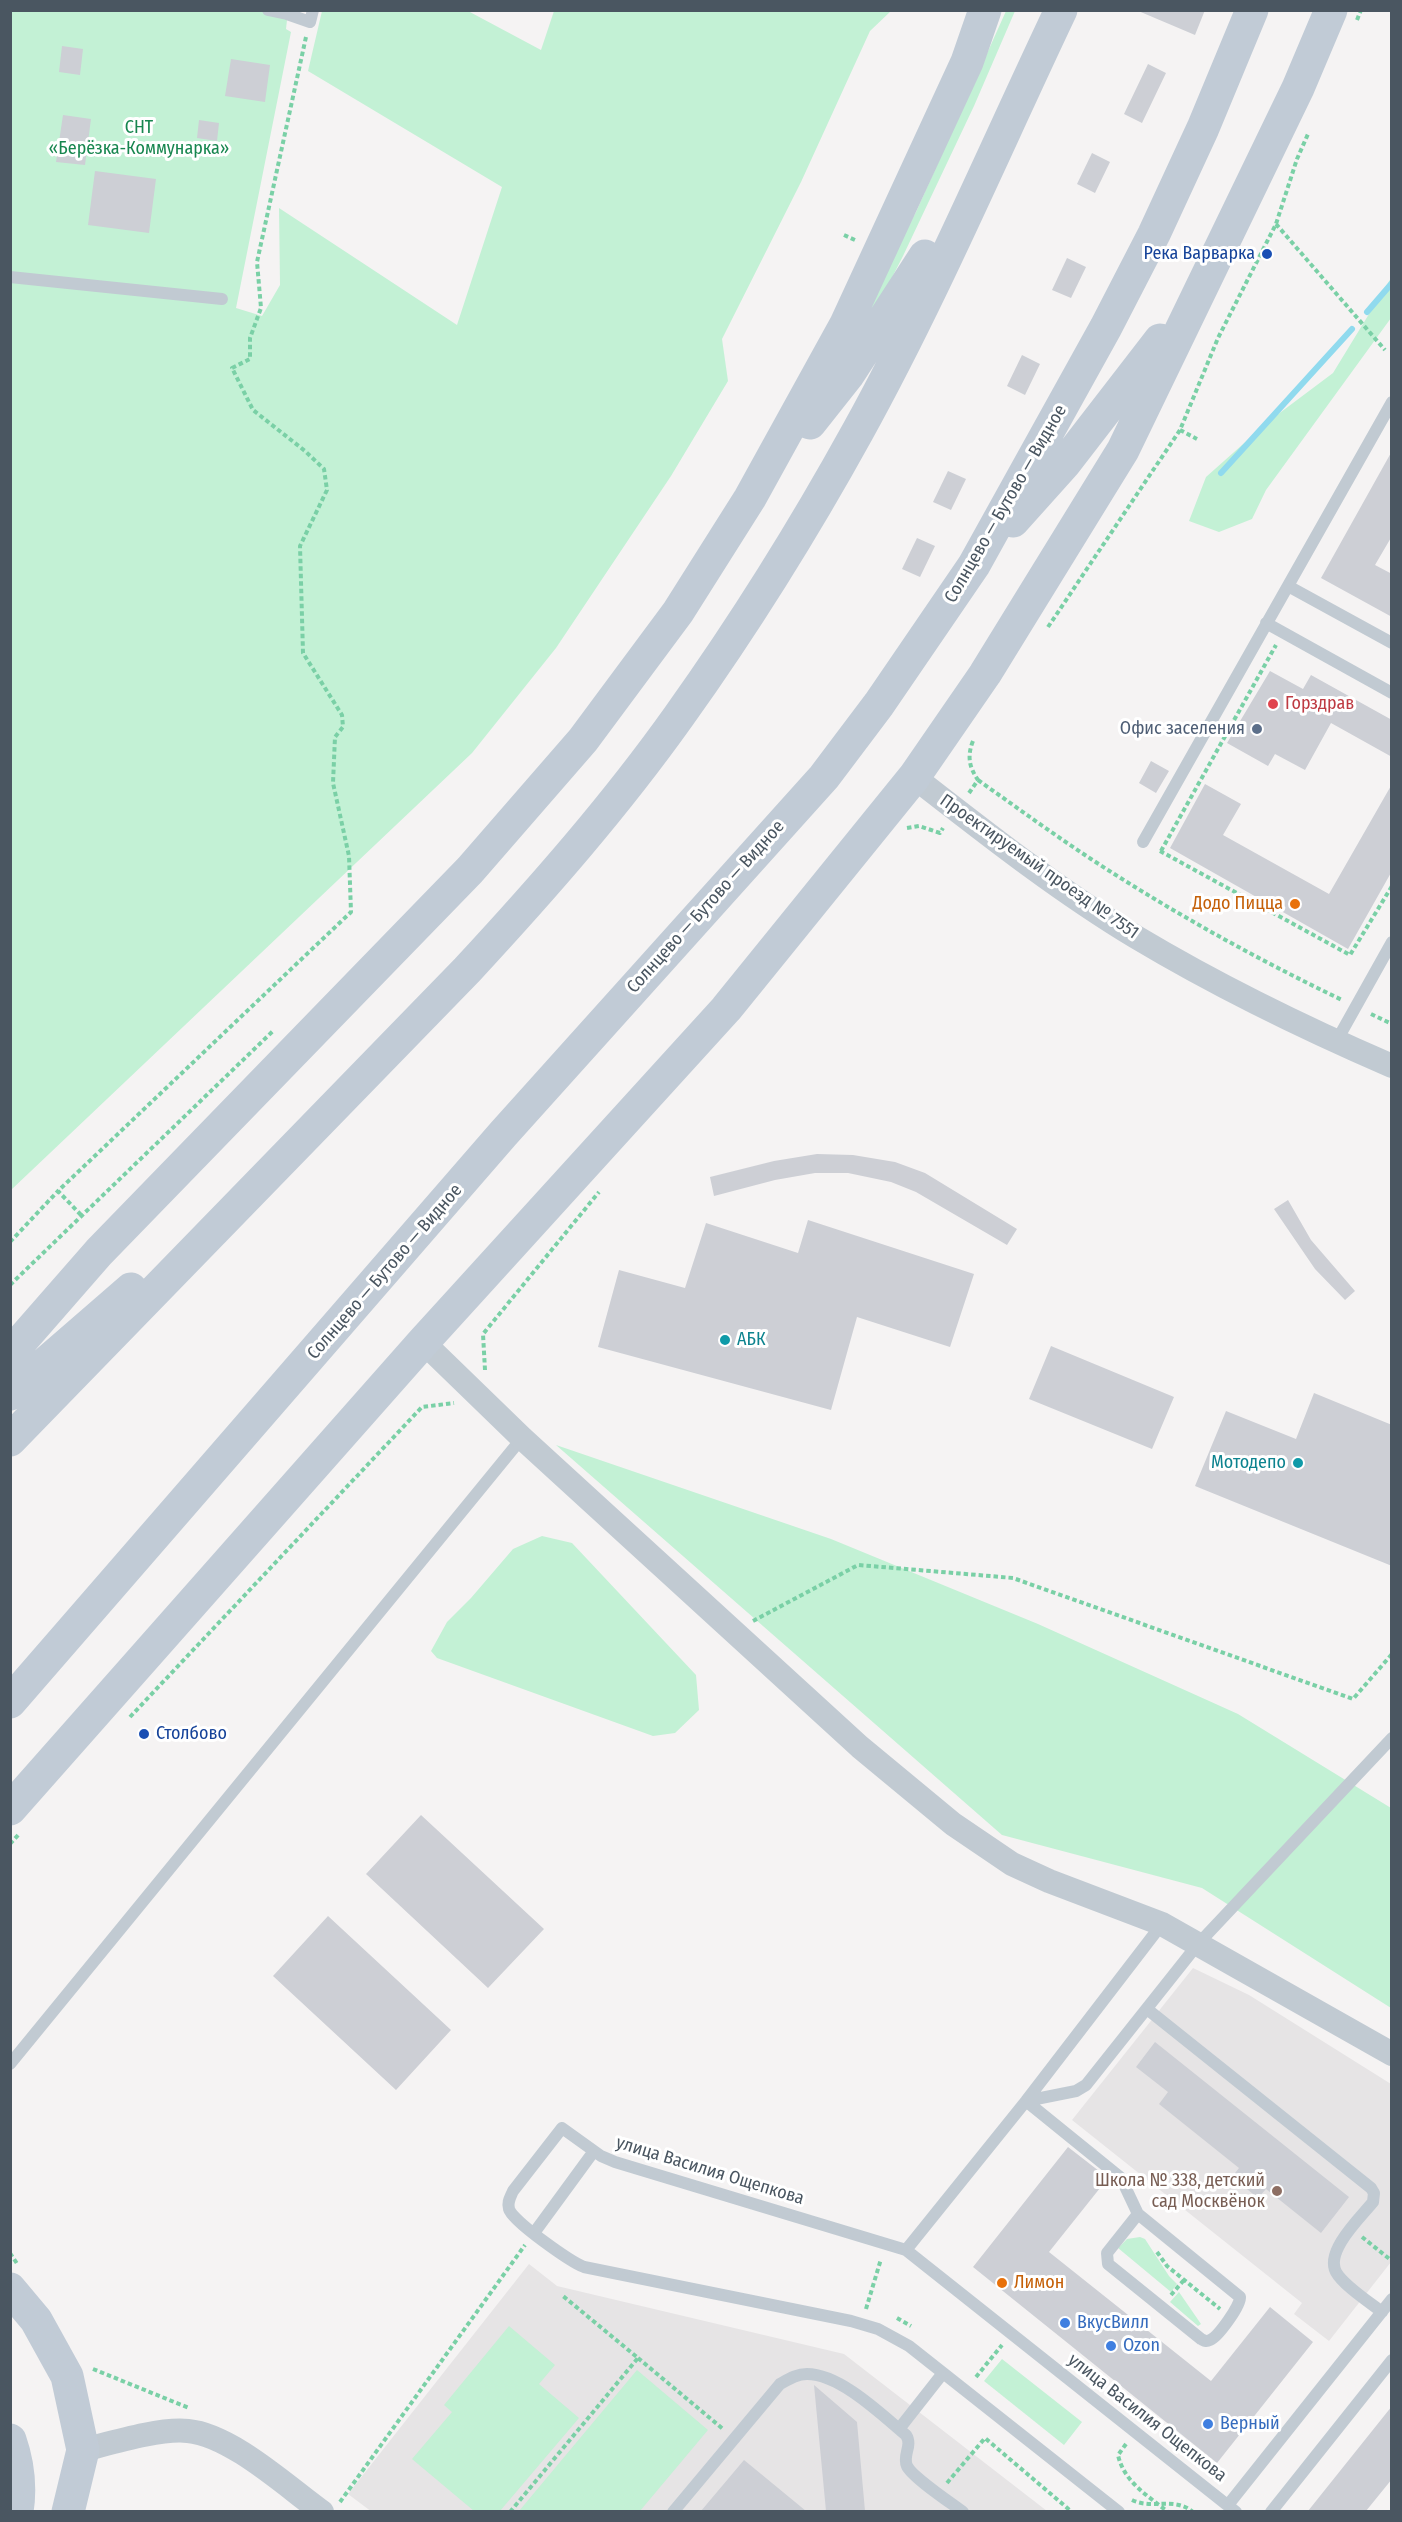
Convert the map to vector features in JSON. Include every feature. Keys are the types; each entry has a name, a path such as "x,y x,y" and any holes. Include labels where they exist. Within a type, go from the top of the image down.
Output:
{"main road":[{"path":"10,1354 99,1252 470,870 568,758 678,612 750,498 846,324 967,62 985,10"},
{"path":"10,1440 324,1119 537,894 613,802 678,717 790,548 858,432 896,359 1061,10"},
{"name":"Солнцево — Бутово — Видное","path":"10,1701 503,1134 824,777 885,694 974,565 1067,398 1154,234 1203,128 1252,10"},
{"path":"19,1818 423,1342 726,1009 914,777 985,674 1123,450 1293,98 1331,10"},
{"path":"750,498 848,375 905,289 1005,127"},
{"path":"974,565 1065,463 1198,292"},
{"path":"10,1394 324,1119"},
{"path":"10,1334 99,1252"},
{"path":"10,2289 36,2320 68,2376 82,2450 68,2511"},
{"path":"10,2440 16,2457 19,2484 17,2511"}],"street":[{"name":"Проектируемый проезд № 7551","path":"914,777 1018,857 1135,936 1233,993 1392,1066"},
{"path":"423,1342 522,1438 860,1747 983,1846 1012,1864 1049,1881 1162,1924 1392,2054"},
{"path":"82,2450 166,2432 187,2431 212,2436 328,2510"}],"lane":[{"path":"268,10 311,16"},
{"path":"10,277 222,299"},
{"path":"1143,842 1392,402"},
{"path":"1288,586 1392,644"},
{"path":"1266,623 1392,693"},
{"path":"1336,1042 1390,948"},
{"path":"10,2064 522,1438"},
{"path":"1026,2101 1076,2091 1086,2085 1198,1944 1392,1738"},
{"path":"906,2250 1026,2101 1162,1924"},
{"path":"1147,2009 1371,2188 1374,2193 1373,2202 1336,2248 1333,2263 1336,2274 1382,2312"},
{"path":"1026,2101 1121,2178 1136,2217 1240,2297 1240,2305 1213,2339 1201,2339 1110,2267 1106,2259 1107,2253 1136,2217"},
{"name":"улица Василия Ощепкова","path":"1119,2511 891,2334 862,2323 585,2267 565,2257 512,2215 508,2201 513,2191 562,2128 594,2151 615,2162 906,2250 1232,2508"},
{"path":"534,2233 594,2151"},
{"path":"1232,2508 1392,2299"},
{"path":"1271,2511 1392,2360"},
{"path":"899,2429 943,2373"},
{"path":"673,2511 780,2384 795,2376 808,2374 825,2378 848,2389 906,2434 910,2443 906,2459 910,2470 963,2511"}],"path":[{"path":"10,1242 58,1191 351,912 349,856 333,783 335,737 344,726 342,715 303,653 300,546 327,490 324,470 305,451 253,410 232,369 250,359 250,339 261,308 257,262 311,16"},
{"path":"1276,224 1385,350"},
{"path":"844,235 855,240"},
{"path":"1180,430 1197,439"},
{"path":"978,780 1090,858 1170,909 1258,959 1392,1024"},
{"path":"1143,842 1350,956 1392,886"},
{"path":"10,1285 278,1026"},
{"path":"58,1191 81,1215"},
{"path":"124,1724 422,1407 462,1402"},
{"path":"733,1632 858,1565 1013,1578 1353,1699 1392,1654"},
{"path":"10,1844 19,1818"},
{"path":"1136,2217 1166,2264 1230,2318"},
{"path":"1352,2229 1392,2261"},
{"path":"328,2510 534,2233"},
{"path":"862,2323 886,2244"},
{"path":"563,2296 734,2439"},
{"path":"866,2308 877,2312"},
{"path":"889,2315 915,2329"},
{"path":"976,2377 1011,2333"},
{"path":"510,2511 638,2358"},
{"path":"968,2370 985,2384"},
{"path":"1136,2432 1118,2455 1120,2465 1132,2483 1168,2511"},
{"path":"938,2493 985,2438 1072,2511"},
{"path":"1125,2495 1141,2504 1176,2503 1193,2511"}],"shaded area":[{"name":"Школа № 338, детский сад Москвёнок","path":"1193,1968 1249,1995 1391,2084 1391,2262 1329,2341 1294,2314 1302,2303 1072,2120"},
{"path":"529,2264 557,2286 844,2354 1047,2511 372,2512 348,2494"}],"green space":[{"name":"СНТ «Берёзка-Коммунарка»","path":"11,11 288,11 286,29 291,32 236,308 262,316 280,285 279,208 457,325 502,187 308,71 322,11 468,11 541,50 554,11 891,11 870,31 801,182 722,339 728,381 671,476 556,648 472,753 11,1190"},
{"path":"1006,11 1015,11 974,106 878,305 856,329 916,212"},
{"path":"1391,278 1391,318 1266,490 1252,519 1219,532 1189,521 1206,477 1269,421 1333,373"},
{"path":"556,1445 831,1539 1038,1624 1238,1714 1391,1808 1391,2008 1202,1888 1002,1835"},
{"path":"542,1536 572,1543 696,1675 699,1710 675,1733 653,1736 437,1658 431,1651 447,1622 513,1549"},
{"path":"1140,2237 1145,2239 1169,2276 1177,2284 1171,2292 1118,2248 1127,2239"},
{"path":"1179,2292 1201,2324 1198,2326 1170,2302"},
{"path":"509,2326 555,2365 539,2384 579,2418 500,2511 474,2511 412,2459 452,2412 444,2405"},
{"path":"1002,2359 1082,2422 1064,2445 984,2381"},
{"path":"637,2370 708,2430 640,2511 519,2511"}],"building":[{"path":"1136,10 1205,10 1195,35"},
{"path":"62,46 83,49 80,75 59,72"},
{"path":"231,59 270,65 265,102 225,96"},
{"path":"1148,64 1166,73 1142,123 1124,114"},
{"path":"63,115 91,119 85,165 56,162"},
{"path":"199,120 219,123 217,141 197,138"},
{"path":"1092,153 1110,162 1095,193 1077,184"},
{"path":"95,171 156,179 149,233 88,225"},
{"path":"1067,258 1086,267 1071,298 1052,290"},
{"path":"1022,355 1040,364 1025,395 1007,386"},
{"path":"1392,451 1392,536 1375,565 1392,574 1392,617 1321,578"},
{"path":"948,471 966,479 951,510 933,502"},
{"path":"917,538 935,546 920,577 902,569"},
{"path":"1270,671 1303,689 1311,675 1392,720 1392,757 1331,723 1305,770 1275,754 1268,766 1227,743"},
{"path":"1151,761 1169,771 1156,793 1139,783"},
{"path":"1205,784 1241,804 1223,835 1329,894 1392,784 1392,871 1348,949 1170,848"},
{"path":"817,1154 853,1155 895,1162 925,1173 1017,1229 1007,1245 916,1192 891,1182 848,1173 815,1173 775,1180 714,1196 710,1177 774,1161"},
{"path":"1288,1200 1311,1240 1355,1291 1345,1300 1315,1269 1274,1209"},
{"path":"808,1220 974,1274 950,1347 857,1317 831,1410 598,1347 619,1270 685,1288 706,1223 798,1253"},
{"path":"1051,1346 1174,1397 1152,1449 1029,1399"},
{"name":"Мотодепо","path":"1314,1393 1392,1425 1392,1566 1195,1486 1226,1411 1296,1439"},
{"path":"421,1815 544,1929 488,1988 366,1874"},
{"path":"328,1916 451,2030 396,2090 273,1976"},
{"path":"1155,2042 1349,2197 1321,2233 1266,2189 1258,2198 1232,2177 1239,2168 1159,2104 1168,2092 1136,2067"},
{"path":"1068,2147 1108,2178 1049,2252 1211,2381 1270,2307 1313,2342 1217,2463 973,2267"},
{"path":"814,2385 857,2422 865,2511 826,2511"},
{"path":"1392,2406 1392,2479 1366,2511 1308,2511"},
{"path":"744,2460 806,2511 701,2511"}],"waterway":[{"path":"1367,312 1392,283"},
{"path":"1221,473 1352,329"}],"place":[{"name":"Река Варварка","path":"1267,254"},
{"name":"Горздрав","path":"1273,704"},
{"name":"Офис заселения","path":"1257,729"},
{"name":"Додо Пицца","path":"1295,904"},
{"name":"АБК","path":"725,1340"},
{"name":"Мотодепо","path":"1298,1463"},
{"name":"Столбово","path":"144,1734"},
{"name":"Школа № 338, детский сад Москвёнок","path":"1277,2191"},
{"name":"Лимон","path":"1002,2283"},
{"name":"ВкусВилл","path":"1065,2323"},
{"name":"Ozon","path":"1111,2346"},
{"name":"Верный","path":"1208,2424"}]}
